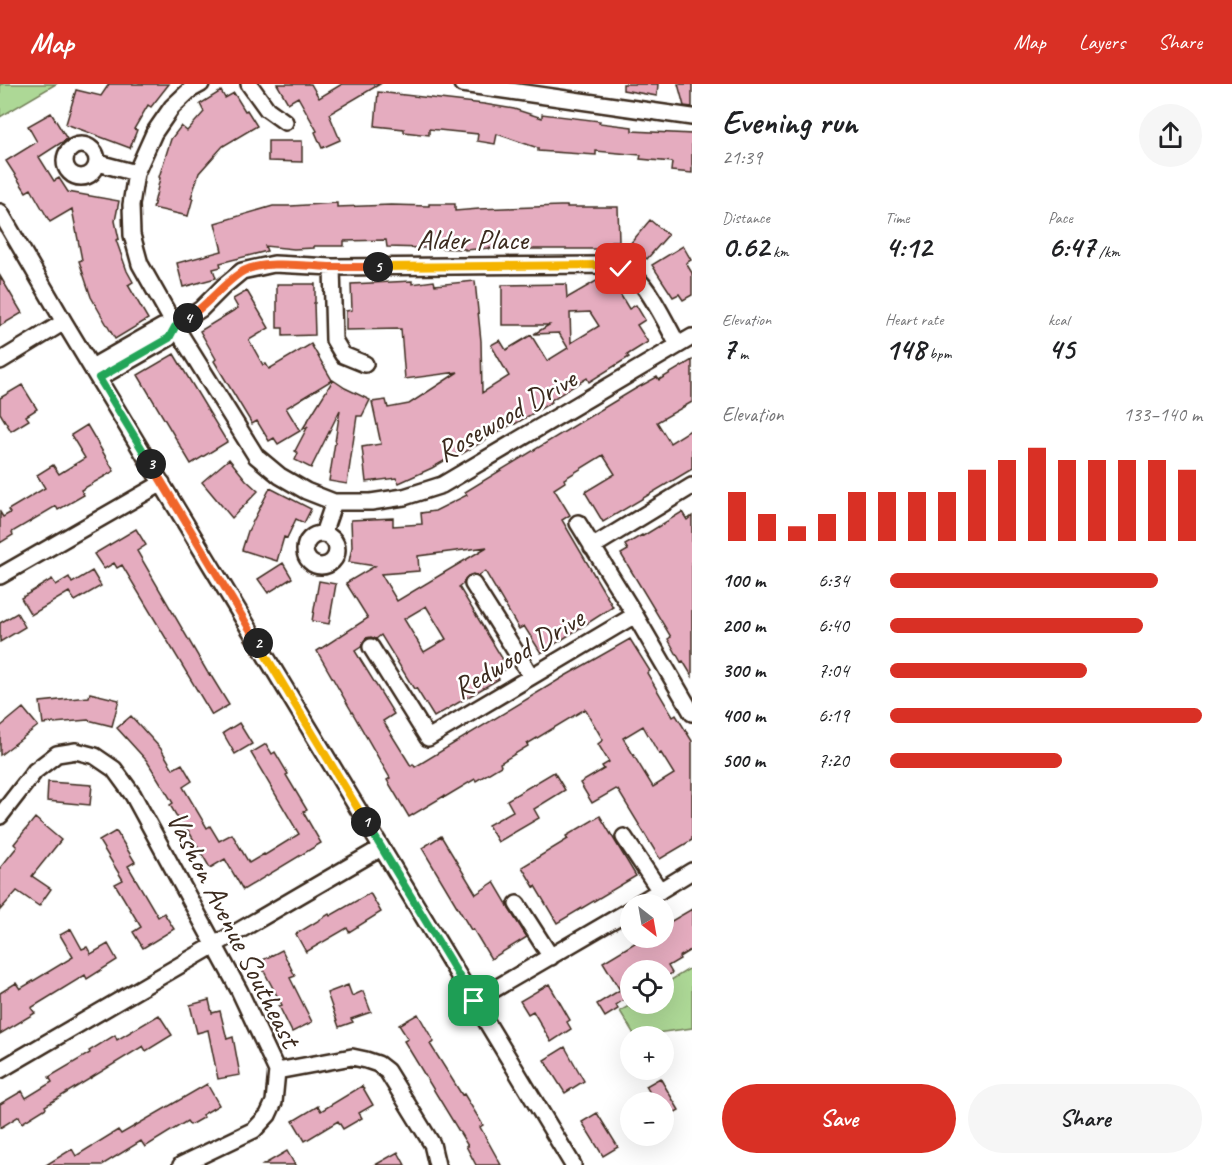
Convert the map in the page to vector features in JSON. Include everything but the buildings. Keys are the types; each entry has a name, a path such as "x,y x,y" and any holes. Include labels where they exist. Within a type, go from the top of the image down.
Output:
{"street":[{"path":"201,84 190,90 172,107 154,134 136,173 131,205 132,236 137,255 175,327 256,456 280,476 306,491 334,502 323,534"},
{"path":"249,84 267,109 285,122"},
{"path":"462,84 555,91 692,117"},
{"path":"98,164 136,173"},
{"path":"0,212 64,322 573,1165"},
{"name":"Alder Place","path":"95,372 169,338 175,327 201,309 242,271 274,264 332,267 600,265 621,269 638,278 678,345"},
{"path":"332,267 334,340 344,355 365,364"},
{"path":"0,361 64,322"},
{"name":"Rosewood Drive","path":"334,502 370,502 405,497 442,484 692,337"},
{"path":"0,576 162,483"},
{"path":"592,547 691,489"},
{"path":"578,523 692,713"},
{"path":"473,584 531,676"},
{"name":"Redwood Drive","path":"371,647 428,738 635,615"},
{"name":"Vashon Avenue Southeast","path":"0,816 35,771 57,754 76,751 95,756 114,769 133,795 239,990 277,1071 274,1102 267,1115 254,1130 181,1165"},
{"path":"624,837 660,891"},
{"path":"0,1070 381,848"},
{"path":"655,894 692,871"},
{"path":"517,904 551,957"},
{"path":"474,1001 620,916"},
{"path":"277,1071 352,1058 378,1064 387,1071 432,1144 437,1165"}],"green space":[{"path":"0,84 56,84 0,117"},
{"path":"692,967 692,1028 674,1031 674,1026 629,1026 622,1014 674,1014 674,978"}],"route":[{"path":"474,1001 99,378 169,338 175,327 201,309 242,271 255,267 274,264 332,267 600,265 621,269"}]}
